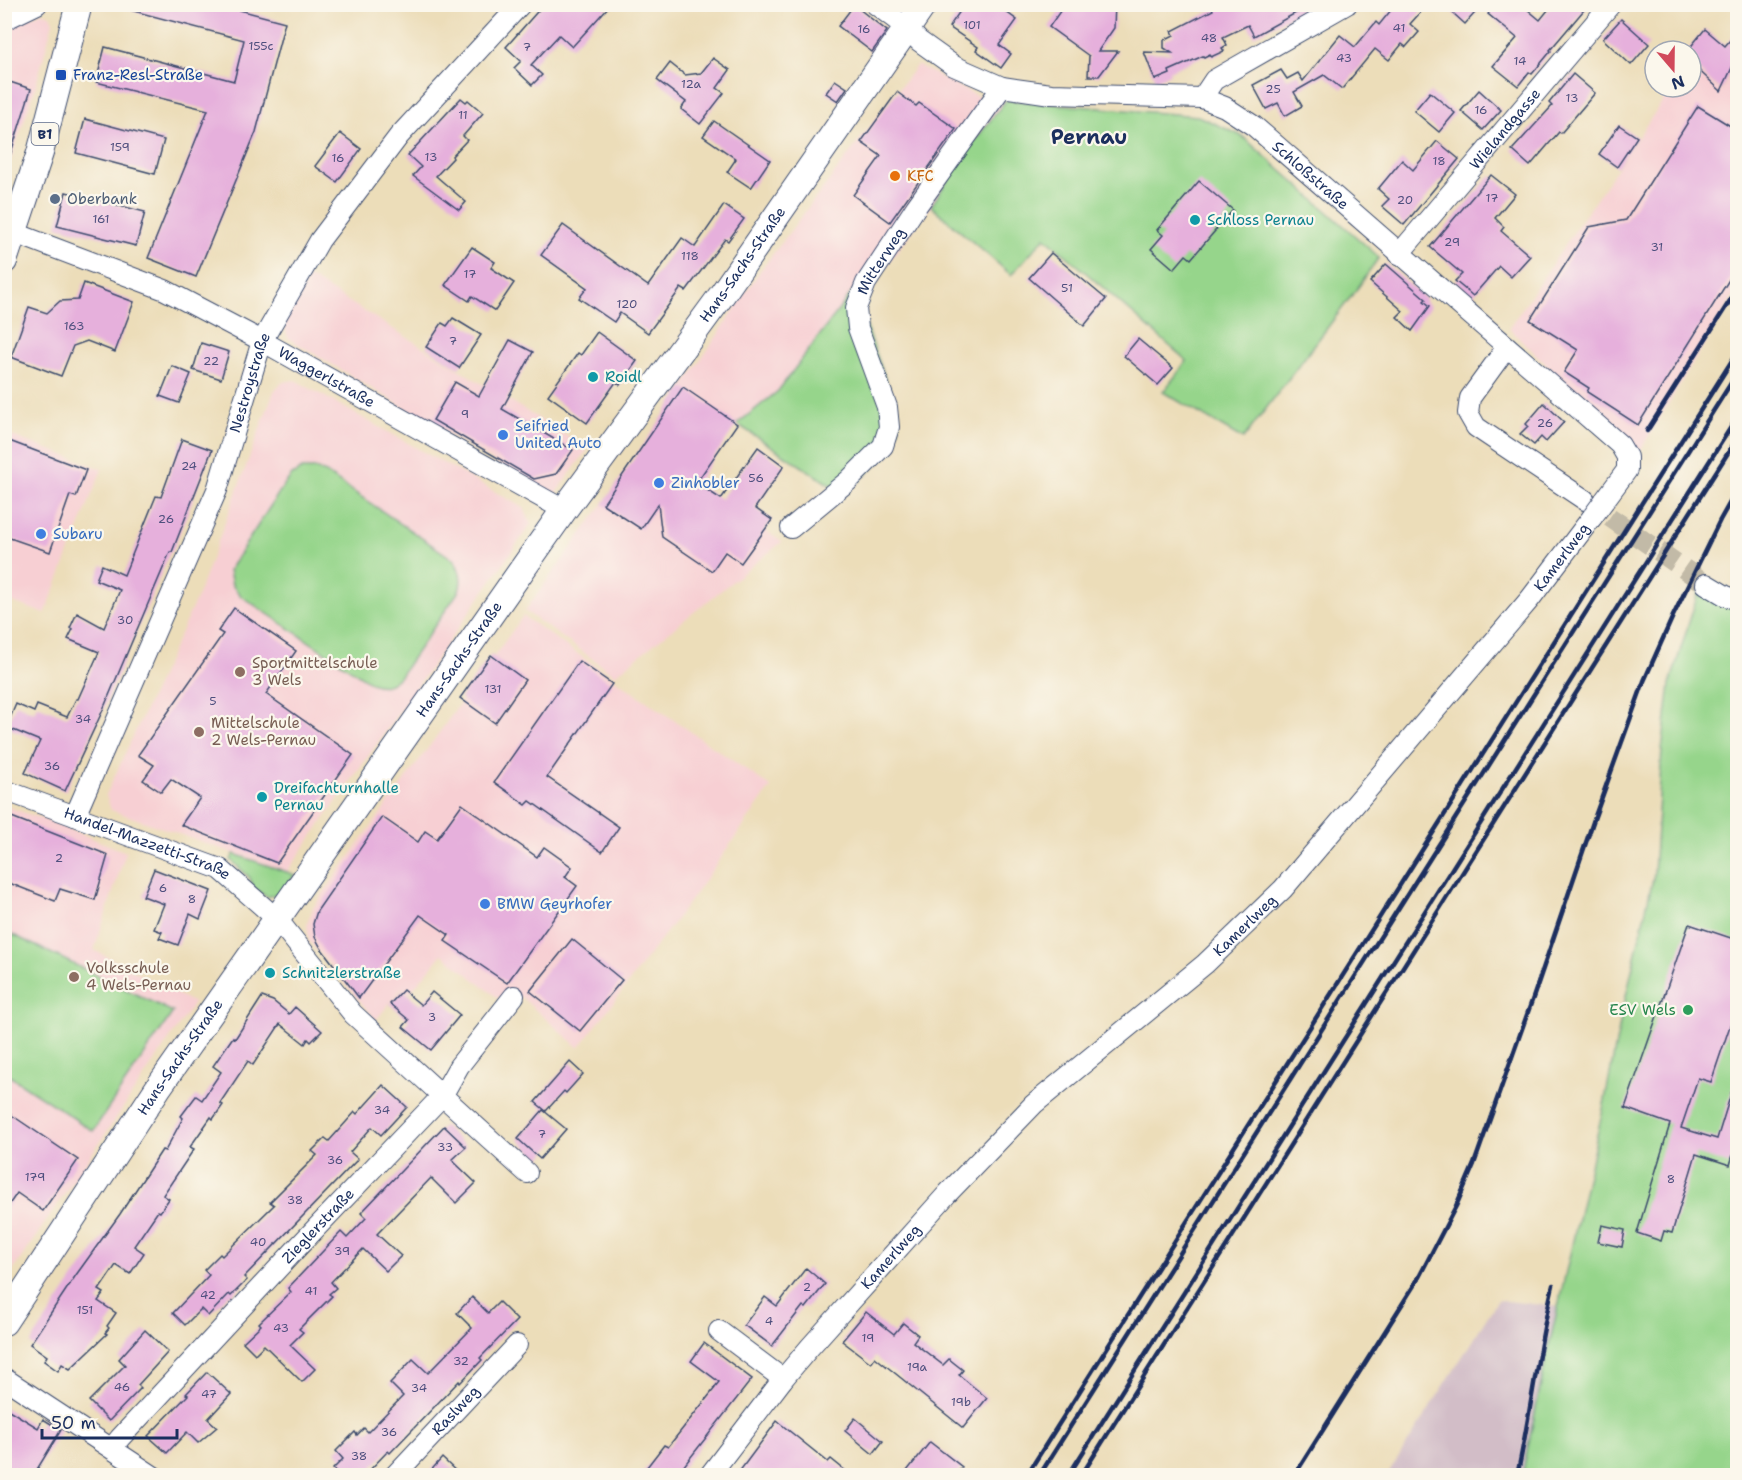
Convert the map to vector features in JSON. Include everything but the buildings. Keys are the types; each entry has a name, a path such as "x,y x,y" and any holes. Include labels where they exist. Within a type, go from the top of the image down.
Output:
{"main road":[{"name":"B1","path":"4,261 40,153 79,4"},
{"name":"Hans-Sachs-Straße","path":"4,1322 158,1088 564,510 721,296 924,4"}],"street":[{"path":"4,20 37,4"},
{"name":"Nestroystraße","path":"75,816 217,490 262,341 320,240 399,136 521,4"},
{"name":"Schloßstraße","path":"875,4 954,66 1002,87 1051,94 1202,98 1226,107 1254,126 1507,347"},
{"path":"1202,98 1214,80 1347,4"},
{"name":"Wielandgasse","path":"1399,254 1611,4"},
{"name":"Mitterweg","path":"790,528 848,481 883,446 889,427 887,407 858,328 856,308 866,283 916,207 1002,87"},
{"name":"Waggerlstraße","path":"15,233 165,290 262,341 564,510"},
{"path":"1507,347 1470,398 1468,413 1476,427 1594,505"},
{"name":"Kamerlweg","path":"709,1476 810,1347 948,1193 1034,1104 1205,964 1283,889 1530,599 1594,505 1627,470 1627,457 1620,445 1507,347"},
{"path":"1706,584 1737,600"},
{"name":"Handel-Mazzetti-Straße","path":"4,790 220,869 277,919"},
{"path":"277,919 353,1014 527,1173"},
{"name":"Zieglerstraße","path":"112,1448 297,1248 442,1096 459,1066 514,996"},
{"path":"719,1331 783,1379"},
{"name":"Raslweg","path":"394,1476 518,1345"},
{"path":"4,1378 151,1475"}],"shaded area":[{"path":"42,12 50,15 53,22 35,89 5,177 5,30"},
{"path":"1737,63 1737,290 1638,454 1509,328 1664,99 1703,99 1703,75 1721,92"},
{"path":"917,65 983,99 1006,100 966,152 931,206 869,289 778,391 737,425 700,478 702,487 782,542 615,675 525,611 603,504 760,271"},
{"path":"309,277 588,449 553,497 288,338 283,322"},
{"path":"295,380 524,508 531,524 287,872 111,810 106,795 198,595 274,391 283,382"},
{"name":"Subaru","path":"4,433 102,469 45,614 5,599"},
{"path":"523,616 771,787 693,897 579,1048 521,997 498,998 442,954 409,994 402,988 376,1020 309,941 307,924 313,908"},
{"name":"Volksschule 4 Wels-Pernau","path":"5,806 126,852 94,950 194,1003 5,1282"},
{"path":"1498,1300 1558,1307 1522,1475 1387,1476"}],"green space":[{"path":"1006,100 1198,116 1242,136 1379,257 1243,439 1163,392 1187,361 1045,237 1011,275 931,206 966,152"},
{"path":"855,288 897,411 899,427 891,451 844,494 737,424 778,391"},
{"path":"302,469 315,469 326,473 454,560 458,567 461,579 459,591 400,676 390,684 383,686 371,683 241,596 232,585 229,570 284,485 292,475"},
{"name":"ESV Wels","path":"1699,590 1716,603 1738,609 1737,1475 1522,1476 1654,874 1662,750 1670,684"},
{"path":"234,854 295,875 281,893 267,897 253,888 250,878 231,860"},
{"path":"5,931 173,1012 93,1131 5,1073"}],"tunnel":[{"path":"1585,500 1706,584"}],"railway":[{"path":"1647,431 1738,288"},
{"path":"1026,1476 1738,351"},
{"path":"1039,1476 1738,372"},
{"path":"1068,1476 1738,416"},
{"path":"1081,1476 1738,437"},
{"path":"1294,1476 1418,1279 1456,1206 1474,1164 1644,681 1673,616 1738,488"},
{"path":"1517,1476 1553,1285"}],"place":[{"name":"Franz-Resl-Straße","path":"61,75"},
{"name":"KFC","path":"895,176"},
{"name":"Oberbank","path":"55,199"},
{"name":"Schloss Pernau","path":"1195,220"},
{"name":"Roidl","path":"593,377"},
{"name":"Seifried United Auto","path":"503,435"},
{"name":"Zinhobler","path":"659,483"},
{"name":"Subaru","path":"41,534"},
{"name":"Sportmittelschule 3 Wels","path":"240,672"},
{"name":"Mittelschule 2 Wels-Pernau","path":"199,732"},
{"name":"Dreifachturnhalle Pernau","path":"262,797"},
{"name":"BMW Geyrhofer","path":"485,904"},
{"name":"Schnitzlerstraße","path":"270,973"},
{"name":"Volksschule 4 Wels-Pernau","path":"74,977"},
{"name":"ESV Wels","path":"1688,1010"}],"district":[{"name":"Pernau","path":"1089,137"}]}
